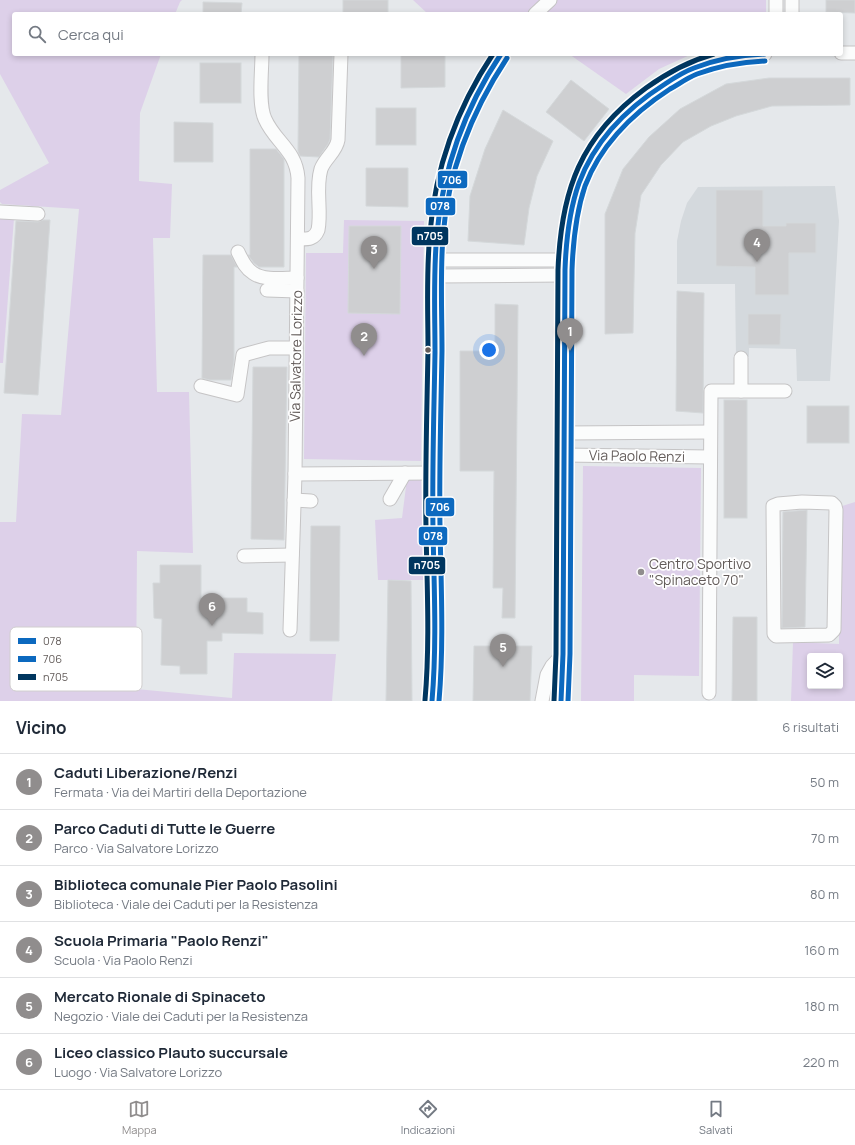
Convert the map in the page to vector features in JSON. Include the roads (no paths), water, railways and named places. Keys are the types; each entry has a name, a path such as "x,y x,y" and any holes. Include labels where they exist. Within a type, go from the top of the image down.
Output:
{"street":[{"path":"536,12 550,0"},
{"path":"776,0 776,12"},
{"path":"792,0 792,12"},
{"path":"843,53 855,53"},
{"name":"Via Salvatore Lorizzo","path":"262,56 262,101 264,118 270,129 294,160 297,169 298,239 295,474 290,630"},
{"path":"298,239 313,238 317,234 318,230 321,170 327,159 336,148 338,140 341,56"},
{"path":"432,701 435,646 432,473 435,260 439,207 449,164 461,130 492,67 500,56"},
{"path":"562,701 565,275 570,217 579,183 594,152 603,138 624,114 652,92 693,68 726,58 746,56"},
{"path":"0,212 38,214"},
{"path":"238,252 246,267 256,275 266,277 297,278"},
{"path":"435,260 566,260"},
{"path":"435,276 565,275"},
{"path":"267,290 297,291"},
{"path":"201,386 237,395 243,355 270,348 296,348"},
{"path":"741,358 741,391"},
{"path":"709,693 711,391 785,391"},
{"name":"Via Paolo Renzi","path":"564,433 710,432"},
{"name":"Via Paolo Renzi","path":"564,455 710,457"},
{"path":"390,499 405,473"},
{"path":"295,474 432,473"},
{"path":"294,500 311,500"},
{"path":"832,503 836,510 834,630 829,635 776,636 774,634 773,610 773,506 778,504 832,503"},
{"path":"244,556 292,555"},
{"path":"542,701 547,675 552,666 563,654"}],"place":[{"name":"Scuola Primaria \"Paolo Renzi\"","path":"757,262"},
{"name":"Biblioteca comunale Pier Paolo Pasolini","path":"374,269"},
{"name":"Caduti Liberazione/Renzi","path":"570,351"},
{"name":"Parco Caduti di Tutte le Guerre","path":"364,356"},
{"name":"Centro Sportivo \"Spinaceto 70\"","path":"641,572"},
{"name":"Liceo classico Plauto succursale","path":"212,626"},
{"name":"Mercato Rionale di Spinaceto","path":"503,667"}]}
